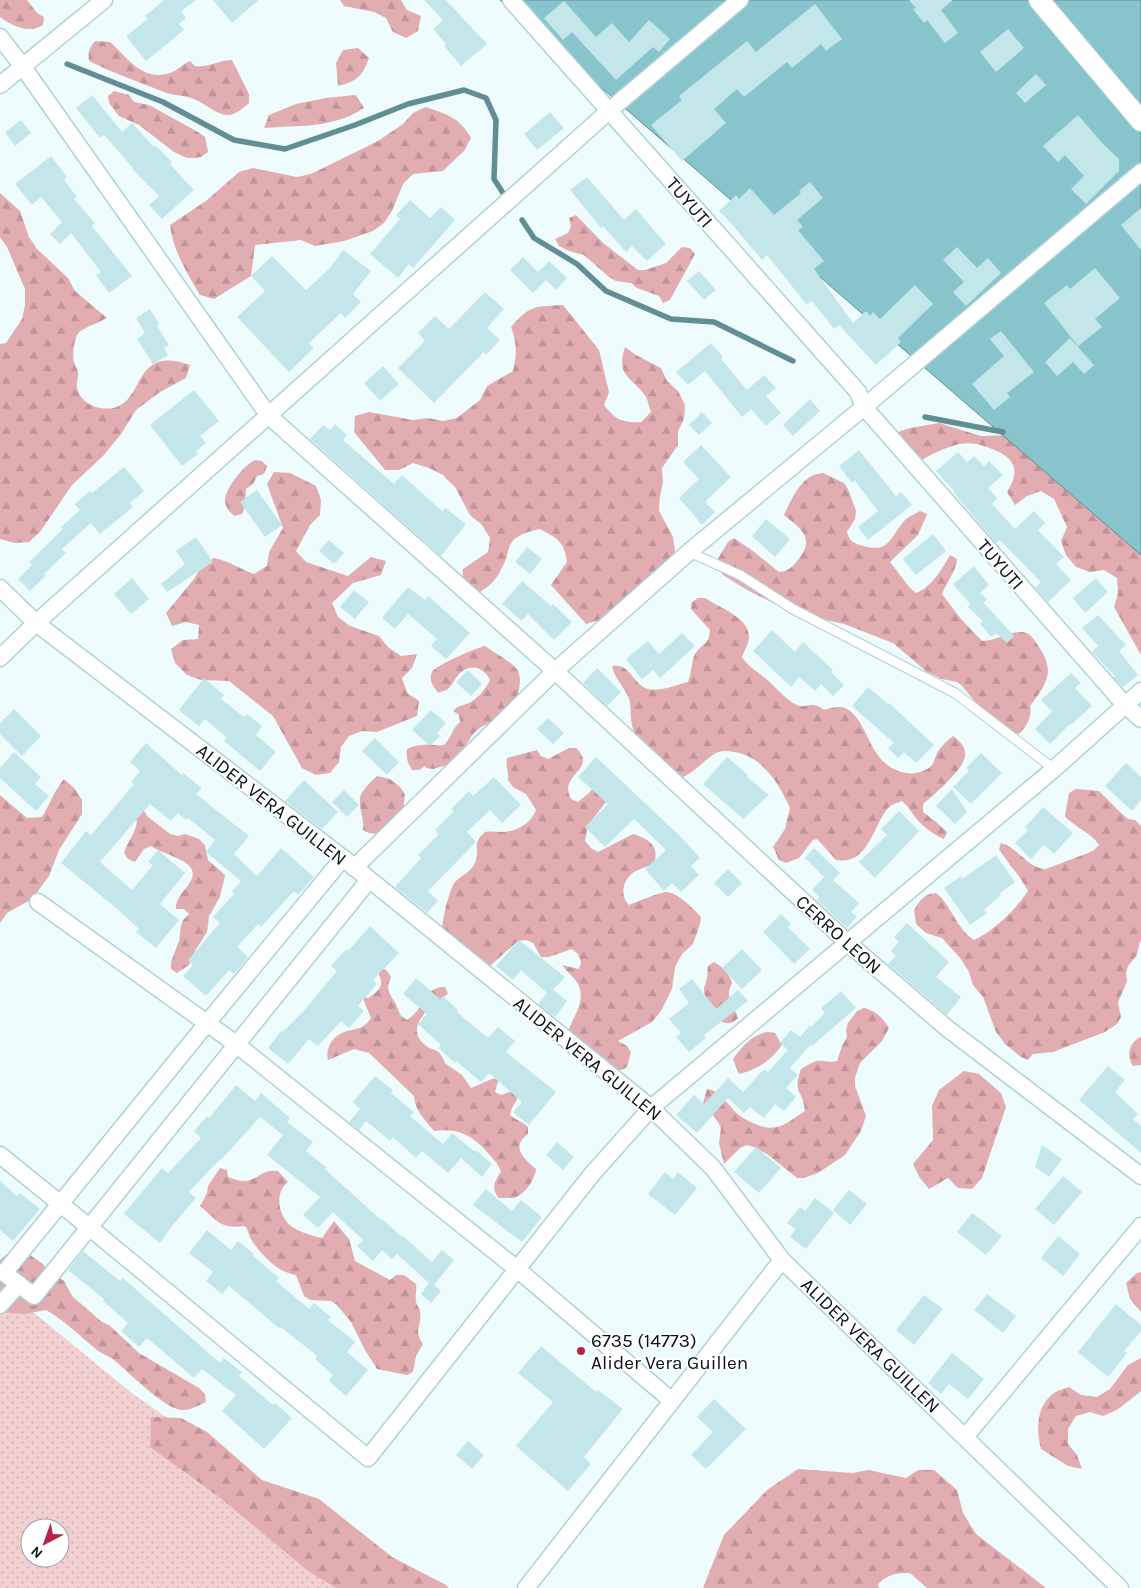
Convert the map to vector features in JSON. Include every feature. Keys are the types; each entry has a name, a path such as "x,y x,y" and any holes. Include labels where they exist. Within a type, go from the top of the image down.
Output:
{"street":[{"path":"0,86 104,0"},
{"name":"TUYUTI","path":"511,0 858,392 864,407 1125,705 1141,719"},
{"path":"0,658 610,110 740,0"},
{"path":"1039,0 1141,121"},
{"name":"CERRO LEON","path":"0,37 23,66 269,416 555,671 848,944 948,1029 1141,1176"},
{"path":"369,880 34,1296 4,1274 208,1022 349,863 555,671 689,552 864,407 1141,172"},
{"name":"ALIDER VERA GUILLEN","path":"0,588 36,624 349,863 651,1108 713,1168 782,1260 1120,1588"},
{"path":"0,1156 89,1227 368,1458 593,1173 651,1108 1054,769 1141,691"},
{"path":"38,902 208,1022 517,1269 672,1400"},
{"path":"965,1437 1141,1226"},
{"path":"526,1588 782,1260"},
{"path":"0,1305 19,1284"}],"lane":[{"path":"689,552 740,575 793,609 954,693 1054,769"}],"shaded area":[{"path":"0,1285 133,1394 411,1588 0,1588"}],"green space":[{"path":"0,0 27,0 37,13 44,17 43,25 38,28 26,29 10,23 0,17"},
{"path":"340,0 401,0 407,10 421,16 418,31 406,38 393,32 386,18 374,12 344,6"},
{"path":"95,41 110,42 129,61 151,74 170,73 190,61 195,66 200,66 232,60 249,94 249,103 235,113 225,115 194,99 168,93 107,70 89,61 89,51"},
{"path":"358,48 369,58 364,70 354,80 338,86 336,63 343,50"},
{"path":"114,91 129,95 134,102 149,105 198,132 205,137 208,152 201,157 187,158 174,152 139,125 119,116 109,103 108,96"},
{"path":"356,95 364,108 340,120 315,125 264,128 269,115 296,104"},
{"path":"426,107 457,121 471,138 464,151 443,171 413,174 403,184 392,211 384,223 373,231 344,241 315,246 301,240 255,245 251,276 214,299 200,295 177,253 170,225 206,201 239,172 253,168 297,177 311,174 378,141 403,124 413,113"},
{"path":"0,193 20,211 29,237 37,249 68,278 75,291 107,318 79,332 75,342 73,355 78,372 77,387 79,393 90,405 108,409 123,403 131,395 142,376 158,362 171,361 190,365 186,378 160,392 136,410 121,434 103,456 72,485 40,532 29,542 14,543 0,539 0,344 6,343 22,319 25,305 25,289 7,247 0,237"},
{"path":"576,215 603,243 638,270 645,270 666,263 682,247 690,248 695,254 670,300 663,303 659,296 637,288 631,283 616,281 584,255 559,246 555,239 568,233 571,226 569,218"},
{"path":"563,305 599,350 609,392 604,405 612,414 624,421 641,422 651,412 646,397 626,375 622,365 625,347 661,368 667,381 678,391 685,405 684,419 678,431 678,445 662,468 663,482 660,496 659,511 673,537 675,552 647,584 600,620 586,624 551,585 567,562 566,555 559,541 540,529 524,533 514,539 501,570 494,581 485,589 472,596 462,584 463,569 488,552 490,538 482,525 470,515 455,487 443,475 413,463 399,470 385,470 354,432 355,416 369,412 413,420 428,418 443,421 457,418 480,400 487,386 513,371 516,349 511,327 529,310"},
{"path":"939,423 981,436 1011,435 1141,476 1141,655 1114,607 1118,593 1117,578 1104,570 1090,572 1076,567 1066,555 1061,541 1067,527 1054,499 1041,491 1027,496 1015,505 1007,492 1012,483 1014,469 1009,459 996,450 977,444 963,443 934,453 920,461 895,433 910,428"},
{"path":"255,460 262,461 267,466 264,474 257,476 253,484 246,489 245,507 242,514 234,516 228,510 225,502 228,491 240,472"},
{"path":"274,472 290,473 316,486 321,500 320,515 310,525 296,551 306,562 348,576 371,557 386,561 381,575 353,583 332,603 338,617 350,626 379,636 388,647 401,656 417,654 412,668 402,678 407,693 419,701 417,716 377,732 362,731 349,736 341,747 339,762 330,773 316,775 302,768 273,716 229,681 201,680 187,675 175,663 171,649 183,640 198,639 199,625 186,622 172,626 166,613 194,579 201,567 214,558 254,574 267,566 269,552 283,528 267,484"},
{"path":"823,473 844,483 848,489 856,511 855,519 847,532 851,540 857,544 878,548 884,546 906,519 920,511 927,514 918,535 890,562 916,593 932,582 950,555 957,559 942,594 961,619 982,641 1019,632 1028,634 1034,639 1043,653 1048,669 1047,676 1045,683 1030,706 1028,721 1019,734 1011,732 987,716 957,682 942,679 927,672 893,643 844,624 808,616 773,603 723,575 716,562 728,542 734,538 779,572 788,570 794,565 806,546 806,540 801,530 784,515 794,495 804,482 816,474"},
{"path":"698,598 705,598 740,619 745,625 749,639 742,657 787,699 799,706 815,705 824,710 838,707 847,709 855,715 875,751 890,767 905,773 924,771 931,766 942,746 953,736 958,740 965,750 963,761 947,782 923,804 923,812 947,832 944,839 932,833 921,824 902,801 888,808 863,851 856,857 847,860 836,860 817,839 813,840 799,858 786,863 779,860 773,847 785,829 790,808 775,781 754,759 745,755 721,751 711,756 692,772 677,779 642,744 635,734 628,696 612,666 618,666 628,671 638,683 648,689 663,689 688,682 695,654 707,642 710,630 691,609 692,602"},
{"path":"485,646 510,662 519,673 519,690 512,707 502,717 476,731 454,763 433,769 426,768 425,766 419,770 412,770 407,760 407,749 422,745 444,745 460,722 459,715 453,711 457,707 477,698 490,680 481,669 468,668 460,673 447,690 439,693 431,681 432,672 448,661"},
{"path":"569,748 576,748 582,755 583,762 569,784 568,791 571,799 578,802 594,786 606,802 588,825 585,841 591,848 598,852 633,834 648,841 654,847 654,864 634,872 625,883 623,892 629,905 666,892 675,895 685,902 701,917 693,944 682,954 675,967 672,989 661,1011 652,1022 618,1041 627,1046 631,1052 627,1067 621,1070 614,1071 567,1034 578,1010 581,997 578,984 562,965 579,969 581,962 578,954 572,949 549,957 541,957 533,943 526,940 518,941 491,965 483,966 442,931 450,891 455,882 469,871 475,863 477,844 481,837 485,832 507,832 517,829 531,819 536,810 526,794 513,787 508,780 507,758 537,750 541,756 548,759"},
{"path":"377,776 390,779 401,788 405,795 403,810 378,834 363,830 360,805 364,789"},
{"path":"64,779 74,788 82,800 82,814 59,850 49,876 32,899 7,913 0,923 0,795 27,818 42,817 57,788"},
{"path":"1076,789 1099,791 1128,819 1135,820 1141,826 1141,942 1137,955 1128,966 1126,973 1127,982 1118,1002 1121,1017 1117,1024 1105,1032 1053,1052 1033,1054 1028,1060 1021,1057 1005,1044 996,1032 983,997 973,985 969,972 961,959 942,938 926,933 916,924 914,910 923,898 936,893 946,903 962,929 974,940 989,931 1011,912 1028,891 999,849 1001,843 1013,849 1033,865 1046,869 1088,853 1099,845 1092,837 1065,816 1069,793"},
{"path":"138,800 147,816 170,834 178,836 185,834 199,839 205,845 208,860 225,875 220,897 209,916 207,932 189,965 177,973 171,969 171,962 179,941 183,920 189,914 184,909 176,909 179,898 193,875 192,870 180,859 151,846 144,849 135,862 128,859 124,853 135,830 137,821 126,812"},
{"path":"375,961 391,977 388,987 389,992 401,1016 407,1020 418,1010 428,994 433,990 445,987 448,994 428,1010 418,1023 418,1037 426,1045 439,1052 446,1064 462,1075 471,1088 499,1078 495,1092 501,1095 515,1090 519,1096 510,1115 528,1127 528,1134 523,1139 519,1148 523,1157 536,1169 534,1178 528,1187 517,1197 499,1198 494,1185 501,1172 487,1152 476,1141 464,1134 443,1130 434,1131 418,1111 414,1096 369,1053 354,1049 328,1060 329,1048 336,1037 344,1032 362,1027 371,1018 362,996 368,998 377,992 381,985 380,977 374,969"},
{"path":"714,962 725,971 732,983 729,997 738,1018 732,1022 720,1021 707,1004 704,989 708,966"},
{"path":"864,1008 878,1015 889,1028 882,1041 860,1063 855,1078 855,1086 866,1116 861,1131 845,1155 818,1173 804,1178 797,1178 767,1154 747,1145 740,1148 724,1164 719,1143 721,1128 703,1103 707,1089 719,1093 738,1115 753,1123 768,1128 781,1126 805,1111 798,1087 801,1069 816,1061 837,1061 847,1037 848,1023 857,1011"},
{"path":"768,1032 775,1033 782,1045 764,1064 739,1074 733,1059 752,1038"},
{"path":"1141,1037 1141,1065 1133,1066 1129,1053 1131,1045"},
{"path":"964,1071 979,1074 1001,1093 1006,1107 982,1178 972,1189 958,1188 948,1178 929,1189 920,1178 913,1164 933,1140 932,1106 939,1090"},
{"path":"220,1168 227,1170 228,1177 242,1181 252,1179 263,1173 278,1171 288,1182 281,1192 279,1204 284,1217 292,1227 322,1238 334,1221 349,1239 355,1261 390,1280 396,1275 404,1275 416,1284 416,1302 421,1317 418,1334 423,1344 416,1356 413,1372 407,1375 377,1369 351,1322 337,1305 331,1301 310,1300 304,1296 296,1275 283,1271 266,1258 250,1238 245,1226 237,1227 220,1223 200,1206 207,1193 208,1186"},
{"path":"15,1248 30,1255 43,1264 47,1270 64,1281 72,1296 102,1322 109,1325 139,1353 199,1388 205,1394 206,1402 188,1410 173,1408 146,1389 114,1360 97,1350 46,1310 24,1314 0,1312 0,1260"},
{"path":"1141,1272 1141,1312 1130,1299 1126,1283 1137,1273"},
{"path":"1141,1358 1141,1391 1117,1410 1103,1416 1090,1412 1076,1416 1068,1429 1068,1444 1077,1455 1082,1469 1068,1466 1041,1449 1038,1426 1041,1411 1048,1398 1056,1392 1069,1387 1081,1395 1097,1397 1110,1389 1128,1365"},
{"path":"151,1417 181,1418 207,1432 262,1480 319,1499 392,1557 449,1588 336,1588 308,1571 218,1496 150,1447"},
{"path":"798,1469 853,1473 868,1470 906,1478 918,1470 934,1470 957,1490 963,1513 976,1534 1046,1588 927,1588 910,1573 889,1576 878,1584 879,1588 703,1588 724,1535 767,1490"}],"water":[{"path":"500,0 1141,0 1141,555"}],"building":[{"path":"164,0 196,0 181,11 186,18 179,24 184,30 146,61 126,36 148,19 145,16"},
{"path":"213,0 259,0 232,23"},
{"path":"424,0 446,0 487,44 461,66 433,29 443,20"},
{"path":"909,0 953,0 941,10 958,33 945,43 927,20 924,23 913,9 916,8"},
{"path":"564,1 596,37 612,23 629,42 649,20 670,39 659,52 653,47 616,80 572,32 563,40 544,18"},
{"path":"815,4 842,39 826,51 821,44 792,68 787,62 744,97 737,89 714,109 726,123 682,161 651,125 682,100 679,96 747,41 756,52"},
{"path":"1008,29 1024,48 996,72 980,52"},
{"path":"1036,74 1046,85 1025,103 1016,93"},
{"path":"92,95 122,132 132,123 154,147 155,145 172,162 170,164 194,190 162,219 149,205 159,196 132,169 104,135 100,138 76,108"},
{"path":"550,112 564,128 537,150 524,134"},
{"path":"1078,115 1119,159 1119,171 1086,204 1071,189 1084,176 1065,155 1058,162 1043,146"},
{"path":"21,120 31,133 15,146 5,132"},
{"path":"51,156 67,177 64,180 77,197 74,199 95,223 92,226 132,276 109,293 96,275 101,272 71,233 60,244 50,234 62,222 41,197 32,205 15,184"},
{"path":"587,177 624,220 636,209 666,244 647,261 632,246 626,252 603,226 601,228 570,190"},
{"path":"810,182 823,198 797,220 803,227 798,230 824,261 814,269 853,323 866,311 870,316 873,312 880,319 915,285 933,304 898,338 901,342 876,365 839,325 834,329 812,301 807,305 767,255 762,260 719,211 736,195 739,199 750,188 774,215 801,193 799,191"},
{"path":"410,200 430,218 441,207 455,220 413,268 409,264 398,278 370,254 400,219 396,215"},
{"path":"1141,208 1141,250 1121,225"},
{"path":"957,247 977,268 988,258 1001,273 966,306 953,292 964,282 943,260"},
{"path":"343,250 371,271 353,294 361,302 345,318 341,313 309,343 314,348 289,372 237,317 265,291 251,276 272,256 306,290 330,268"},
{"path":"523,257 538,272 549,261 567,278 556,290 546,280 533,293 510,270"},
{"path":"1095,268 1120,298 1095,319 1102,327 1078,346 1044,303 1067,285 1070,289"},
{"path":"699,271 716,290 704,300 687,281"},
{"path":"485,292 504,309 487,328 500,340 486,355 484,352 434,403 398,368 425,341 418,333 435,316 449,329"},
{"path":"150,309 159,324 157,326 169,345 164,348 168,355 153,364 137,339 145,333 136,318"},
{"path":"1001,331 1034,372 1007,393 1010,397 994,410 972,384 1004,356 990,339"},
{"path":"1070,338 1094,365 1084,374 1073,362 1057,376 1045,362"},
{"path":"711,343 723,357 721,359 747,390 764,375 776,388 766,396 781,413 766,426 751,409 742,417 705,371 688,385 676,372"},
{"path":"383,366 399,384 380,401 364,383"},
{"path":"194,390 219,421 200,436 206,443 196,451 198,454 182,466 150,425"},
{"path":"810,399 820,411 793,436 783,425"},
{"path":"702,412 712,423 699,435 689,425"},
{"path":"335,424 347,435 343,440 394,484 402,475 442,511 445,508 466,524 441,556 310,439 323,425 330,430"},
{"path":"701,445 731,477 705,502 715,512 702,525 679,498 699,479 683,462"},
{"path":"859,450 896,496 901,492 912,505 868,540 858,527 878,511 855,481 852,483 839,466"},
{"path":"958,452 967,462 974,456 984,466 989,461 1003,475 988,488 997,498 992,504 1015,529 1034,511 1045,523 1038,530 1064,557 1056,564 1071,580 1048,602 1035,588 1041,582 1000,540 996,543 936,471"},
{"path":"124,467 144,491 130,503 133,507 100,534 91,523 62,549 66,553 44,574 46,576 30,591 18,579 32,565 29,562 63,529 61,527 80,510 75,504"},
{"path":"257,490 282,525 265,537 240,502"},
{"path":"766,519 790,539 775,557 752,536"},
{"path":"933,534 946,551 916,575 903,559"},
{"path":"196,537 213,562 167,592 161,584 185,564 176,551"},
{"path":"329,540 344,553 334,564 319,551"},
{"path":"527,547 542,559 530,574 515,562"},
{"path":"974,566 989,585 980,593 987,599 984,603 1014,636 1007,643 996,633 991,637 980,624 983,621 968,607 970,604 953,584"},
{"path":"132,578 149,599 131,614 114,594"},
{"path":"1096,578 1108,592 1085,613 1073,598"},
{"path":"522,581 551,606 553,604 572,622 554,640 528,614 522,621 502,604"},
{"path":"408,587 425,600 428,596 470,633 446,659 431,646 437,639 408,614 395,629 382,618"},
{"path":"354,590 369,602 355,619 340,607"},
{"path":"1098,615 1126,645 1119,651 1138,675 1123,687 1092,652 1098,646 1082,628"},
{"path":"772,630 795,652 803,642 833,670 831,672 844,685 833,696 821,684 815,691 799,677 791,687 753,651"},
{"path":"682,633 695,646 660,678 653,670 642,679 626,659 648,641 659,654"},
{"path":"597,668 621,692 607,706 583,683"},
{"path":"468,670 482,684 471,696 456,682"},
{"path":"1071,673 1081,683 1075,688 1092,706 1050,744 1035,729 1052,711 1041,700"},
{"path":"204,678 224,695 221,699 244,717 247,714 262,726 256,735 276,752 260,771 224,741 227,738 205,719 199,726 179,710"},
{"path":"868,687 889,703 934,745 916,763 904,752 898,758 888,748 894,743 852,706"},
{"path":"14,709 41,736 22,756 0,734 0,723"},
{"path":"431,710 446,723 437,733 440,736 430,746 412,730"},
{"path":"548,718 564,733 553,744 537,729"},
{"path":"375,738 399,762 387,775 362,751"},
{"path":"146,743 182,775 183,773 202,788 196,794 249,836 234,854 257,876 281,848 314,877 298,895 294,891 261,927 258,924 237,947 248,957 234,974 229,970 206,996 183,976 193,965 188,960 220,923 213,917 234,894 232,891 241,881 206,852 215,840 188,818 186,820 178,813 171,821 150,804 100,862 132,890 153,865 148,862 158,850 185,873 160,904 179,920 156,948 136,932 139,929 116,908 61,863 86,831 91,835 134,784 131,782 140,771 130,762"},
{"path":"14,752 41,777 35,784 49,796 36,811 0,778 0,768"},
{"path":"981,753 1002,773 971,804 953,787 969,771 966,768"},
{"path":"596,757 681,837 700,858 691,866 699,875 681,892 672,883 664,891 645,869 666,850 634,819 605,847 585,827 608,804 578,777"},
{"path":"727,757 769,795 743,819 703,784"},
{"path":"1126,763 1141,777 1141,800 1132,811 1105,786"},
{"path":"494,777 521,805 502,823 490,810 467,832 476,842 428,891 438,901 427,913 395,887 421,858 418,855 439,834 435,830 454,811 451,809 469,791 473,796"},
{"path":"304,780 338,812 322,829 285,801"},
{"path":"952,789 967,812 955,824 936,806"},
{"path":"344,790 359,805 347,817 332,802"},
{"path":"1043,807 1073,833 1054,854 1044,845 1031,859 1015,843 1028,830 1025,827"},
{"path":"899,811 919,831 875,878 859,862 887,835 881,829"},
{"path":"814,848 840,873 833,880 859,903 851,912 857,916 847,928 817,900 819,897 812,890 824,877 805,858"},
{"path":"996,855 1015,882 1000,893 1001,895 984,910 987,913 970,925 944,888 961,876 962,879"},
{"path":"728,869 742,883 728,897 714,883"},
{"path":"781,914 791,924 788,927 810,949 794,964 763,932"},
{"path":"907,923 949,962 936,977 961,997 947,1015 888,964 896,956 891,951 899,942 894,937"},
{"path":"370,926 399,953 373,980 377,984 358,1006 364,1011 349,1028 341,1021 318,1046 309,1039 288,1064 268,1048 281,1031 283,1032 306,1008 337,971 331,966 346,949 348,951"},
{"path":"519,940 565,977 553,990 567,1001 555,1017 538,1004 547,993 521,970 513,980 496,966"},
{"path":"742,949 762,970 742,989 722,968"},
{"path":"416,978 440,999 443,996 458,1010 457,1012 488,1038 498,1027 515,1041 506,1052 556,1092 529,1125 513,1112 522,1102 489,1073 481,1082 456,1061 455,1063 438,1048 441,1045 418,1024 427,1014 403,994"},
{"path":"692,979 716,1009 738,990 748,1001 704,1035 706,1038 689,1052 676,1037 681,1033 669,1019 689,1003 679,989"},
{"path":"841,991 856,1008 812,1046 811,1044 790,1068 798,1075 786,1088 796,1097 784,1111 775,1104 764,1118 750,1107 744,1113 728,1098 697,1133 676,1115 694,1095 704,1104 728,1078 743,1092 764,1069 768,1072 788,1050 780,1043 791,1030 800,1037 810,1025 811,1027 825,1013 821,1008"},
{"path":"1108,1066 1125,1080 1115,1092 1138,1114 1133,1119 1141,1126 1141,1153 1079,1100"},
{"path":"375,1076 393,1090 391,1093 414,1112 410,1116 443,1144 452,1133 492,1164 482,1177 461,1158 448,1173 422,1151 416,1158 393,1137 390,1141 366,1121 359,1130 349,1122 360,1109 353,1102"},
{"path":"236,1085 255,1101 261,1093 290,1118 287,1122 313,1142 306,1151 327,1168 325,1169 381,1220 403,1236 432,1262 442,1250 454,1260 434,1285 441,1291 431,1303 421,1294 429,1283 397,1254 392,1259 382,1250 373,1261 357,1246 363,1240 333,1212 318,1228 303,1215 320,1197 267,1155 283,1135 260,1117 189,1192 196,1198 160,1243 124,1214 162,1168 168,1173 201,1138 194,1131 207,1116 209,1118"},
{"path":"557,1142 574,1157 563,1170 546,1155"},
{"path":"1042,1145 1062,1159 1049,1177 1035,1167"},
{"path":"756,1147 781,1168 759,1193 734,1172"},
{"path":"665,1172 673,1179 678,1172 697,1188 675,1215 648,1194"},
{"path":"1063,1176 1082,1192 1054,1225 1035,1209"},
{"path":"0,1181 17,1196 20,1193 40,1209 13,1241 0,1230"},
{"path":"486,1189 512,1211 521,1200 542,1217 522,1242 473,1205"},
{"path":"849,1190 867,1204 850,1225 833,1210"},
{"path":"815,1198 834,1213 806,1249 790,1237 796,1229 787,1223 800,1207 805,1211"},
{"path":"972,1213 1002,1236 986,1255 957,1232"},
{"path":"207,1230 231,1250 238,1241 279,1278 276,1281 309,1309 314,1303 331,1317 328,1320 355,1342 347,1352 368,1370 346,1396 329,1381 333,1375 315,1359 317,1356 281,1327 280,1329 229,1286 222,1294 206,1281 213,1272 189,1253"},
{"path":"1058,1236 1080,1254 1063,1276 1041,1258"},
{"path":"83,1251 120,1281 123,1278 220,1363 224,1358 242,1372 239,1376 273,1405 275,1403 292,1418 264,1449 222,1411 236,1395 202,1369 194,1378 147,1338 139,1347 121,1331 128,1323 103,1301 104,1299 68,1270"},
{"path":"987,1294 1016,1316 1003,1333 974,1310"},
{"path":"924,1295 943,1309 914,1345 896,1330"},
{"path":"1116,1304 1141,1325 1141,1331 1124,1351 1127,1353 1108,1377 1078,1352"},
{"path":"541,1346 596,1392 598,1390 623,1409 584,1457 591,1464 568,1491 516,1446 553,1402 518,1373"},
{"path":"952,1353 984,1379 968,1399 949,1384 941,1394 928,1383"},
{"path":"714,1399 746,1429 706,1469 691,1455 713,1432 697,1417"},
{"path":"468,1441 484,1455 472,1469 456,1455"}],"waterway":[{"path":"67,64 163,102 234,140 285,149 355,125 408,104 464,90 486,98 496,120 494,179 505,196"},
{"path":"522,220 534,238 577,264 606,291 671,319 714,322 793,361"},
{"path":"925,417 1003,432"}],"place":[{"name":"6735 (14773) Alider Vera Guillen","path":"581,1351"}]}
